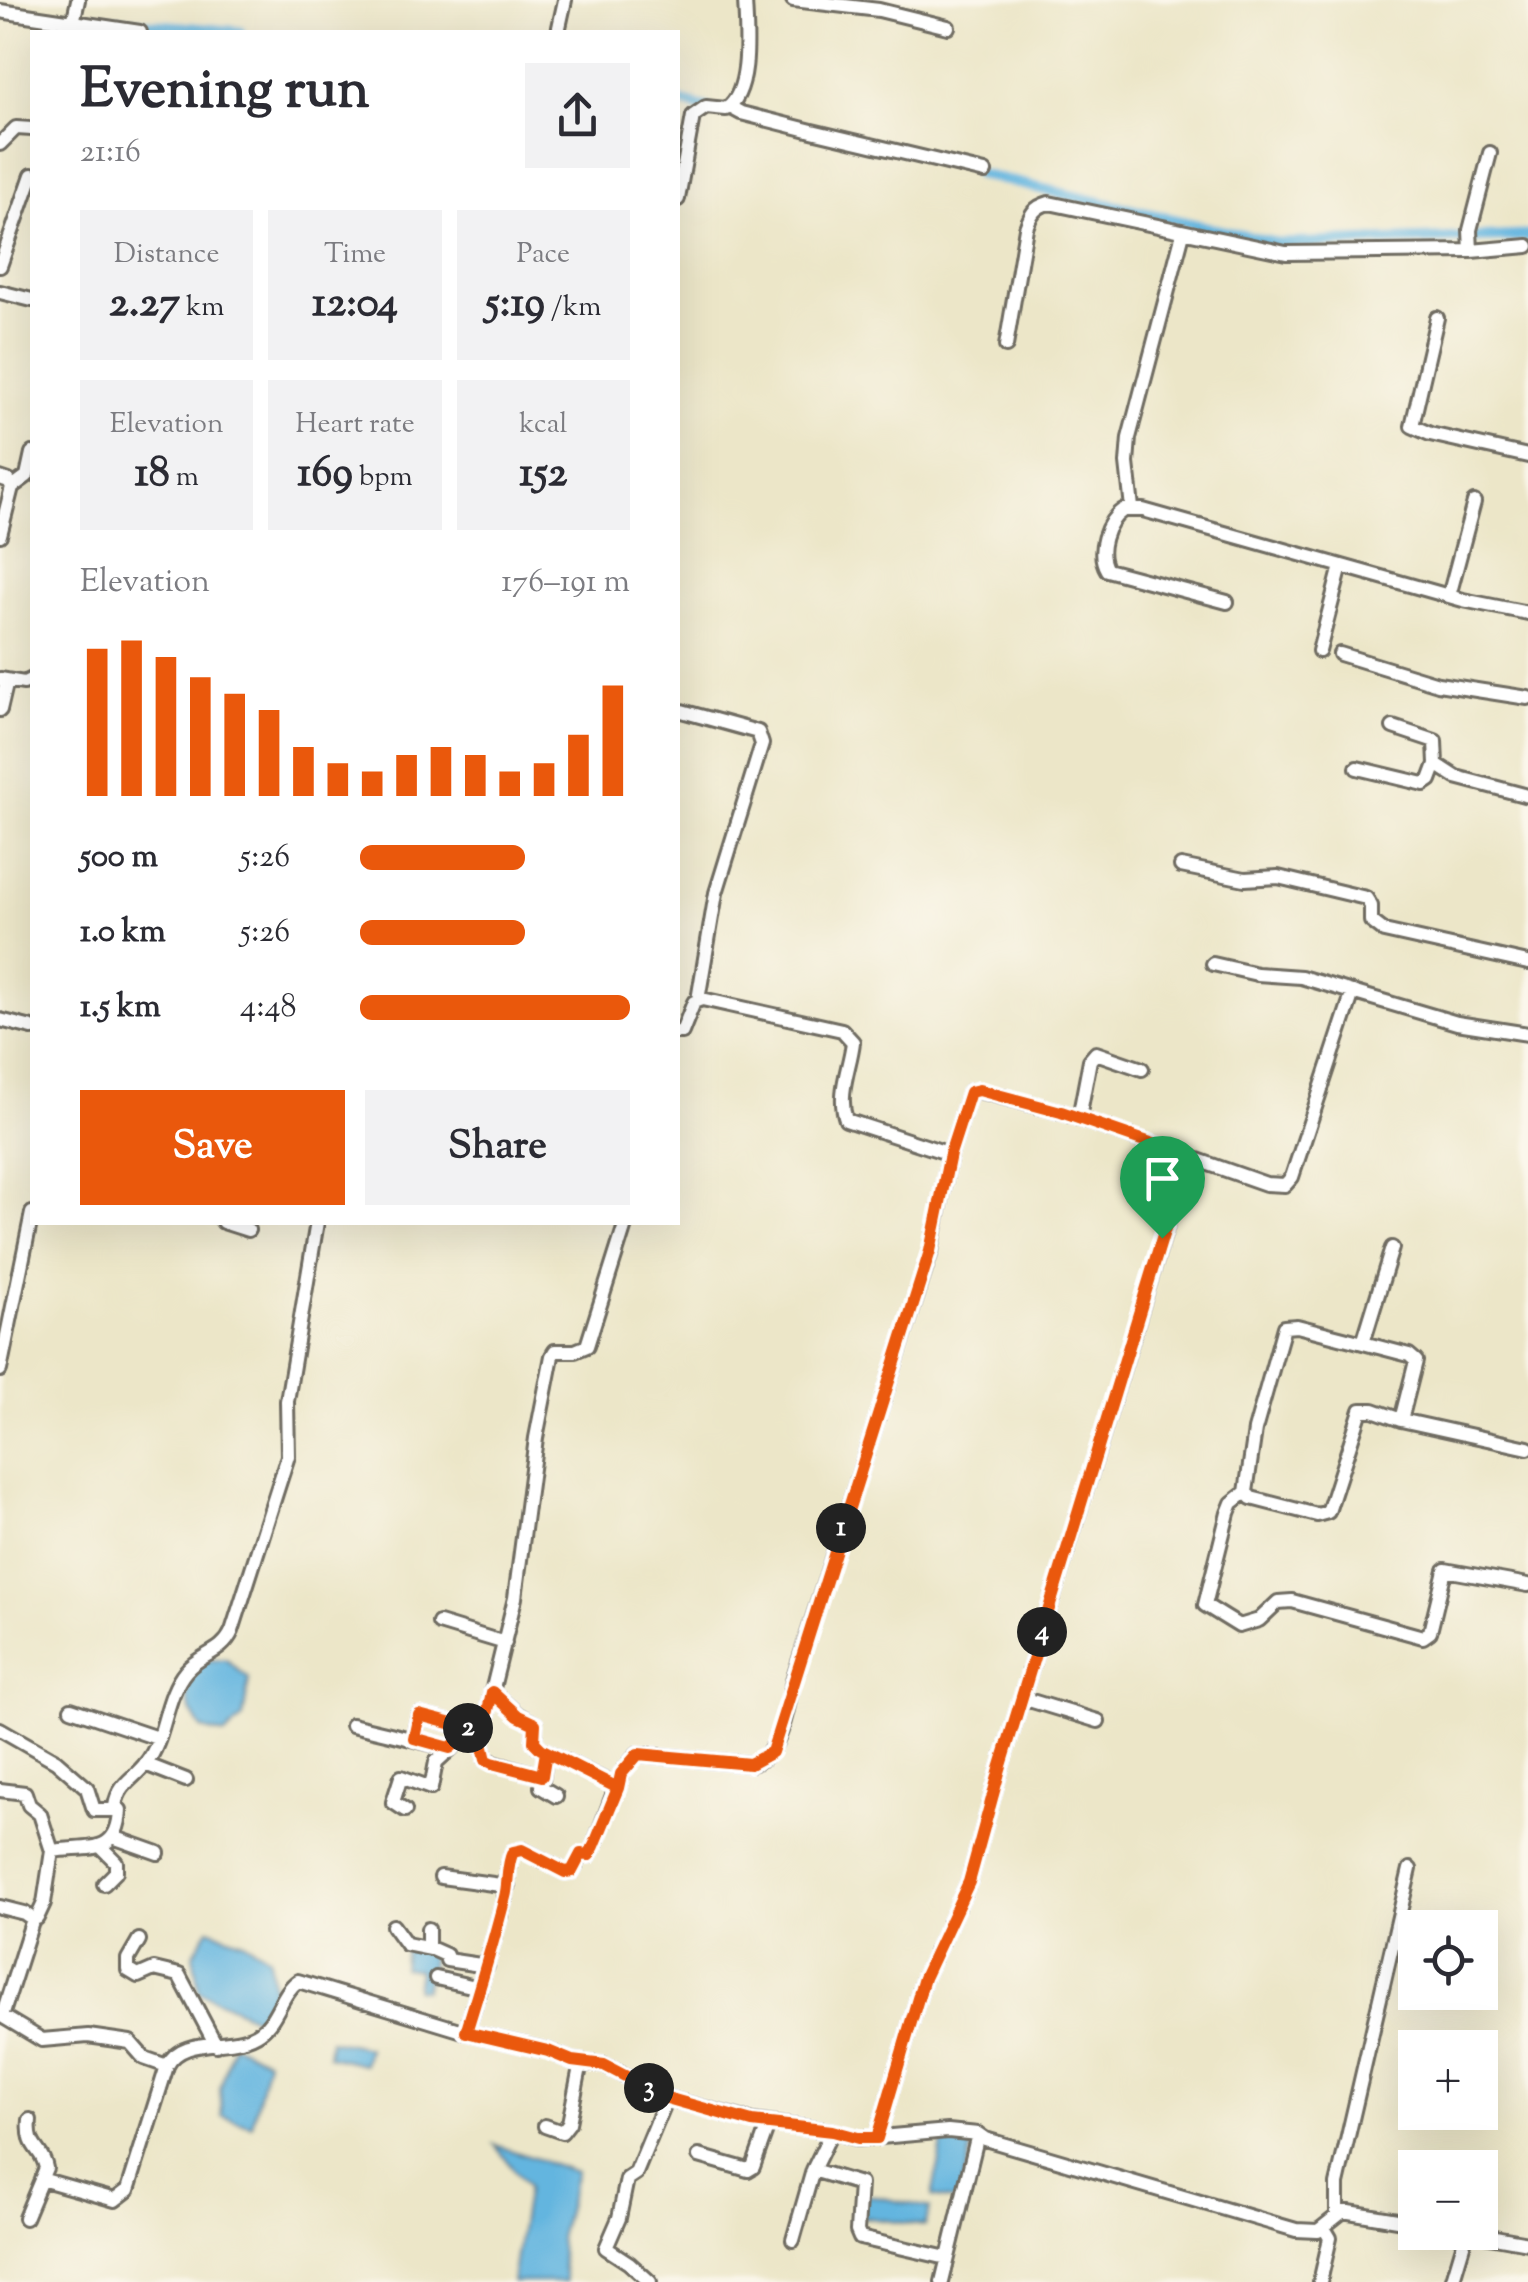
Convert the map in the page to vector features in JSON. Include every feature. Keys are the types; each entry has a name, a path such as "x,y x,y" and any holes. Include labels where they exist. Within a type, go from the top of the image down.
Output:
{"street":[{"path":"73,23 78,0"},
{"path":"558,30 565,0"},
{"path":"730,107 745,68 745,0"},
{"path":"793,0 879,10 948,27"},
{"path":"0,11 125,30"},
{"path":"680,187 690,127 702,110 730,107 812,132 985,172"},
{"path":"0,144 16,128 30,129"},
{"path":"1471,245 1490,153"},
{"path":"0,266 30,181"},
{"path":"1006,346 1026,228 1039,206 1049,203 1286,253 1528,246"},
{"path":"1132,508 1127,462 1129,438 1183,233"},
{"path":"0,292 30,300"},
{"path":"1437,318 1412,426 1430,434 1528,456"},
{"path":"12,487 28,476 30,464"},
{"path":"0,478 12,487 0,535"},
{"path":"1449,596 1474,502"},
{"path":"1227,602 1107,570 1102,558 1110,521 1122,510 1132,508 1449,596 1528,613"},
{"path":"1318,651 1340,566"},
{"path":"1340,654 1438,684 1528,698"},
{"path":"0,710 3,679 24,684 30,680"},
{"path":"680,711 758,732 762,744 716,893 698,1000 680,1032"},
{"path":"1357,768 1424,784 1430,780 1436,764 1435,740 1393,727"},
{"path":"1436,764 1480,786 1528,796"},
{"path":"1181,866 1245,879 1278,876 1366,898 1371,921 1384,932 1528,964"},
{"path":"1214,964 1258,974 1301,977 1456,1022 1528,1034"},
{"path":"466,2032 508,1886 510,1857 518,1849 565,1872 572,1871 581,1854 589,1855 621,1774 638,1754 750,1764 766,1758 776,1746 930,1251 950,1154 968,1096 974,1090 1079,1118 1275,1186 1284,1185 1292,1177 1353,992"},
{"path":"698,1000 842,1030 850,1036 852,1049 843,1094 846,1120 950,1154"},
{"path":"0,1020 30,1028"},
{"path":"1079,1118 1092,1056 1100,1053 1142,1069"},
{"path":"877,2138 924,1978 969,1882 1188,1156"},
{"path":"0,1370 30,1223"},
{"path":"232,1225 248,1230"},
{"path":"120,1810 115,1806 122,1784 145,1764 171,1697 186,1672 228,1640 286,1466 287,1401 316,1225"},
{"path":"405,1810 393,1802 401,1777 431,1788 436,1762 478,1726 492,1692 515,1598 536,1438 552,1356 560,1349 575,1351 587,1346 625,1225"},
{"path":"1363,1343 1392,1248"},
{"path":"1402,1420 1416,1361 1409,1355 1296,1326 1284,1327 1256,1430 1246,1492 1232,1503 1228,1513 1204,1605 1239,1626 1259,1620 1284,1600 1422,1637 1430,1632 1446,1570 1528,1585"},
{"path":"1246,1492 1251,1498 1323,1515 1332,1506 1361,1410 1528,1448"},
{"path":"439,1623 505,1643"},
{"path":"492,1692 518,1716 535,1724 534,1742 546,1752 618,1788"},
{"path":"1022,1698 1098,1721"},
{"path":"71,1709 156,1738"},
{"path":"414,1738 419,1715 478,1726"},
{"path":"352,1724 450,1748"},
{"path":"478,1726 486,1760 542,1776"},
{"path":"0,1728 56,1761 88,1788 94,1810 120,1810"},
{"path":"546,1752 540,1787 556,1796"},
{"path":"145,1764 186,1780"},
{"path":"0,1790 25,1794 29,1805 40,1814 52,1852 44,1903 32,1919 2,2016 42,2040 88,2036 130,2042 144,2058 167,2066"},
{"path":"52,1852 102,1848 112,1837 120,1810"},
{"path":"112,1837 158,1853"},
{"path":"102,1848 116,1862 113,1876 104,1884"},
{"path":"1338,2216 1338,2184 1410,1869"},
{"path":"441,1877 508,1886"},
{"path":"0,1906 32,1919"},
{"path":"393,1926 406,1944 446,1954 447,1960 487,1966"},
{"path":"428,1929 428,1947 432,1949"},
{"path":"138,1940 128,1960 128,1970 138,1976 154,1969 179,1975 216,2045"},
{"path":"436,1978 480,1988"},
{"path":"41,2179 115,2200 122,2196 128,2190 167,2066 176,2052 247,2039 260,2032 298,1981 466,2032 604,2065 667,2098 768,2125 832,2131 858,2138 933,2132 978,2134 1296,2230 1318,2232 1338,2216 1358,2212 1398,2220"},
{"path":"544,2126 562,2132 570,2123 581,2062"},
{"path":"650,2282 606,2248 619,2218 627,2179 636,2173 667,2098"},
{"path":"25,2218 46,2162 30,2142 30,2120"},
{"path":"698,2156 748,2170 753,2167 768,2125"},
{"path":"793,2240 813,2170 832,2131"},
{"path":"942,2282 978,2134"},
{"path":"813,2170 860,2184 860,2238 948,2258"},
{"path":"1320,2282 1330,2238 1324,2228"},
{"path":"1498,2238 1528,2243"},
{"path":"1452,2282 1462,2250"}],"water":[{"path":"226,1659 249,1679 243,1718 225,1735 202,1729 187,1695 202,1661"},
{"path":"209,1929 243,1941 269,1957 274,1998 256,2018 199,1992 193,1954"},
{"path":"405,1945 431,1951 431,1970 424,1990 416,1989 419,1970 403,1968"},
{"path":"330,2040 368,2048 364,2064 328,2056"},
{"path":"233,2044 267,2060 252,2126 222,2116 220,2089"},
{"path":"944,2134 974,2137 959,2202 932,2197"},
{"path":"495,2145 576,2172 559,2238 565,2282 512,2282 527,2187"},
{"path":"863,2194 930,2208 925,2226 862,2217"}],"waterway":[{"path":"89,19 217,30"},
{"path":"680,102 707,109"},
{"path":"978,174 1279,244 1528,236"}],"route":[{"path":"1162,1238 969,1882 924,1978 877,2138 752,2122 667,2098 604,2065 572,2061 548,2051 466,2032 508,1886 508,1865 513,1852 522,1850 565,1872 572,1871 581,1854 589,1855 594,1846 618,1788 541,1749 534,1742 535,1724 518,1716 492,1692 485,1724 472,1729 419,1715 414,1738 450,1748 472,1729 485,1724 482,1743 486,1760 492,1763 542,1776 546,1752 618,1788 628,1761 642,1753 750,1764 772,1752 930,1251 950,1154 970,1092 979,1090 1061,1112 1188,1156 1162,1238"}]}
